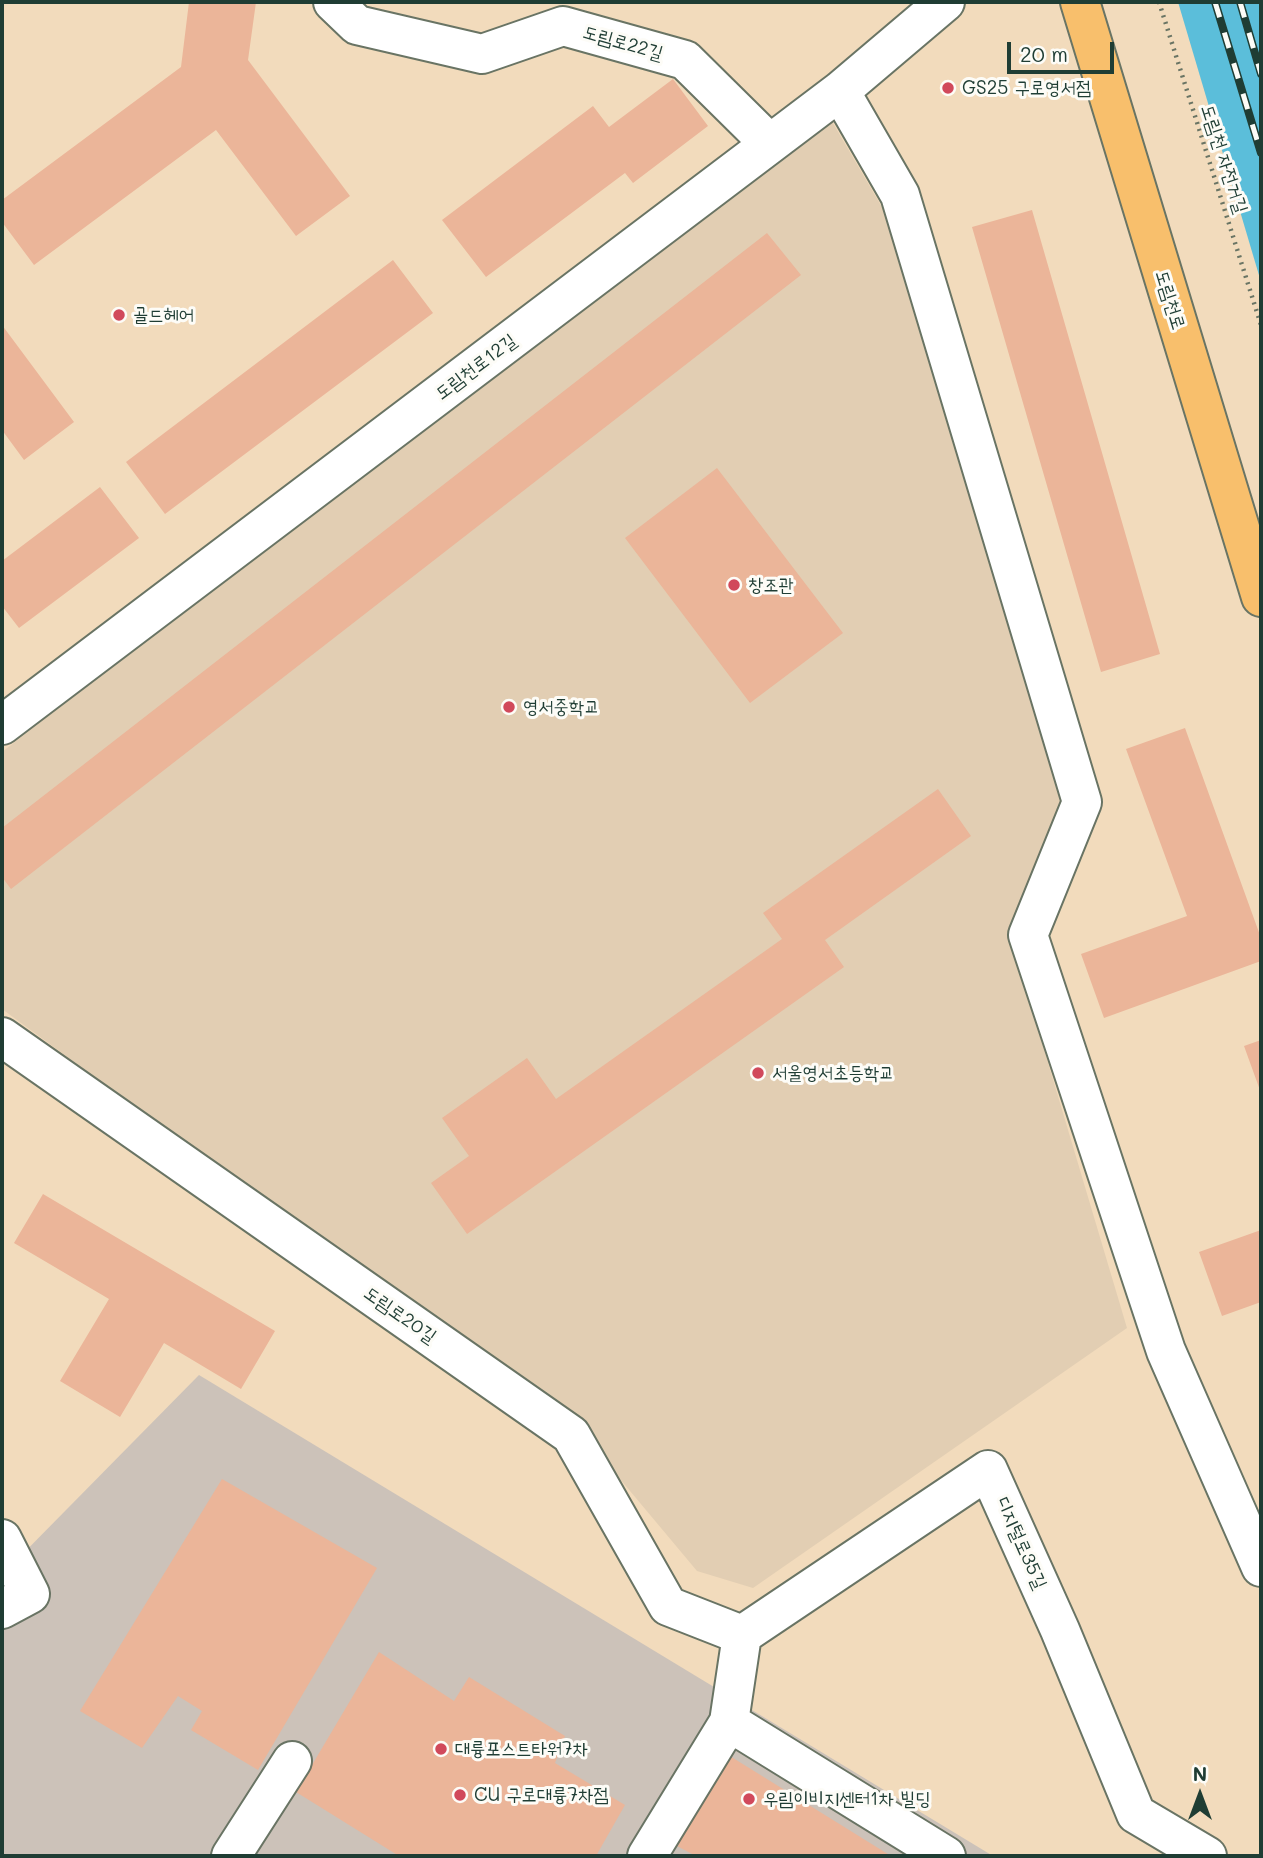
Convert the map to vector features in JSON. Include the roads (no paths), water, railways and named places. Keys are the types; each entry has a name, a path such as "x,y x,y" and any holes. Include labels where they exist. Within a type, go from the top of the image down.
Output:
{"main road":[{"name":"도림천로","path":"1080,2 1261,597"}],"street":[{"name":"도림로22길","path":"333,2 357,25 482,54 584,16 685,60 770,145"},
{"name":"도림천로12길","path":"2,725 770,145 840,91 945,2"},
{"path":"840,91 901,195 1082,802 1028,935 1166,1351 1261,1567"},
{"name":"도림로20길","path":"2,1037 571,1434 668,1606 742,1636"},
{"name":"디지털로35길","path":"742,1636 988,1470 1060,1630 1136,1814 1207,1856"},
{"path":"2,1539 30,1594 2,1609"},
{"path":"648,1856 729,1722 742,1636"},
{"path":"729,1722 946,1856"},
{"path":"231,1856 292,1761"}],"water":[{"path":"1178,2 1261,2 1261,282"}],"railway":[{"path":"1215,2 1261,153"},
{"path":"1240,2 1261,74"}],"place":[{"name":"GS25 구로영서점","path":"948,88"},
{"name":"골드헤어","path":"119,315"},
{"name":"창조관","path":"734,585"},
{"name":"영서중학교","path":"509,707"},
{"name":"서울영서초등학교","path":"758,1073"},
{"name":"대륭포스트타워7차","path":"441,1749"},
{"name":"CU 구로대륭7차점","path":"460,1795"},
{"name":"우림이비지센터1차 빌딩","path":"749,1799"}]}
